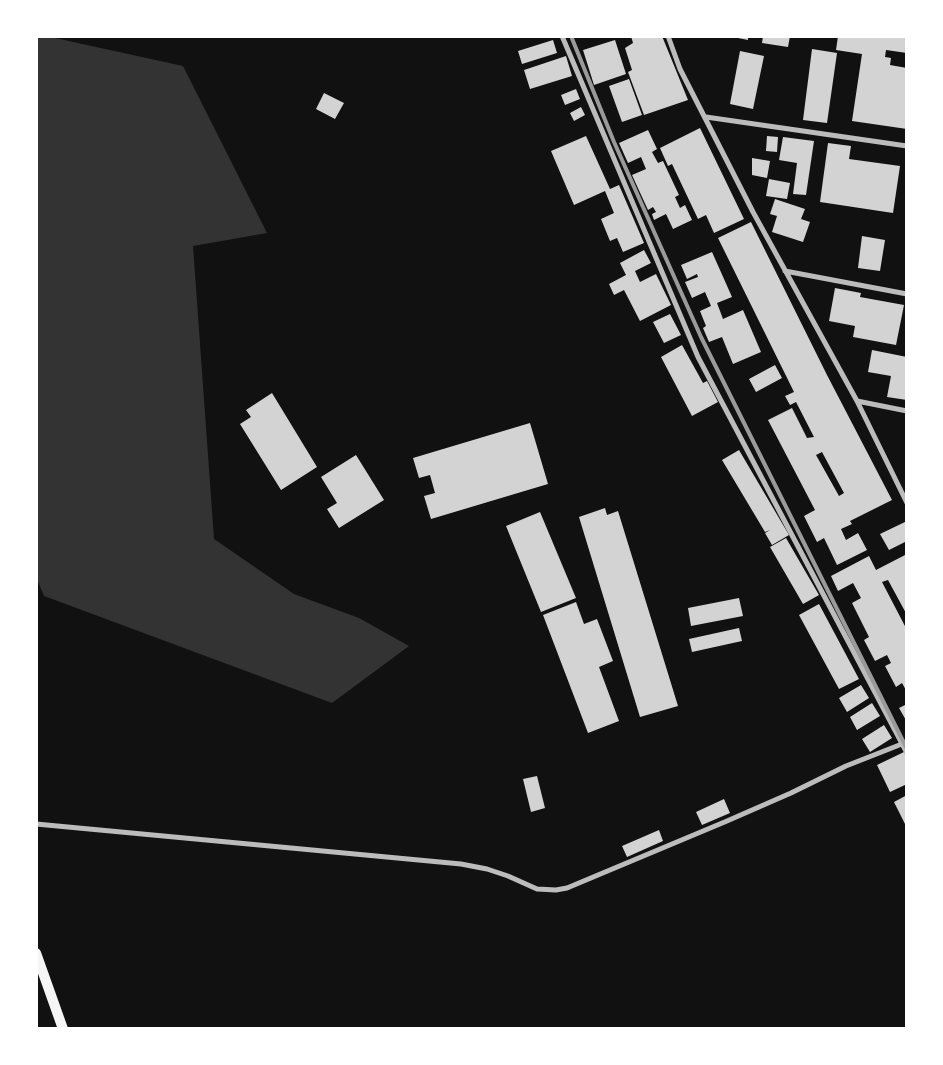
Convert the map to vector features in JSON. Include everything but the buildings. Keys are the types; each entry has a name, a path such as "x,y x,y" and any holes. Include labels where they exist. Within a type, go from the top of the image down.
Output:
{"main road":[{"path":"36,953 63,1029"}],"street":[{"path":"562,36 698,357 904,743 907,753"},
{"path":"668,36 680,69 753,212 857,401 907,504"},
{"path":"706,118 907,146"},
{"path":"785,271 907,294"},
{"path":"857,401 907,411"},
{"path":"36,824 461,864 508,876 537,889 556,890 567,888 727,821 846,766 904,743"}],"shaded area":[{"path":"36,36 46,36 183,66 267,233 193,246 214,539 294,594 359,618 409,646 332,703 44,596 36,577"}],"railway":[{"path":"571,36 614,142 701,337 907,749"}]}
